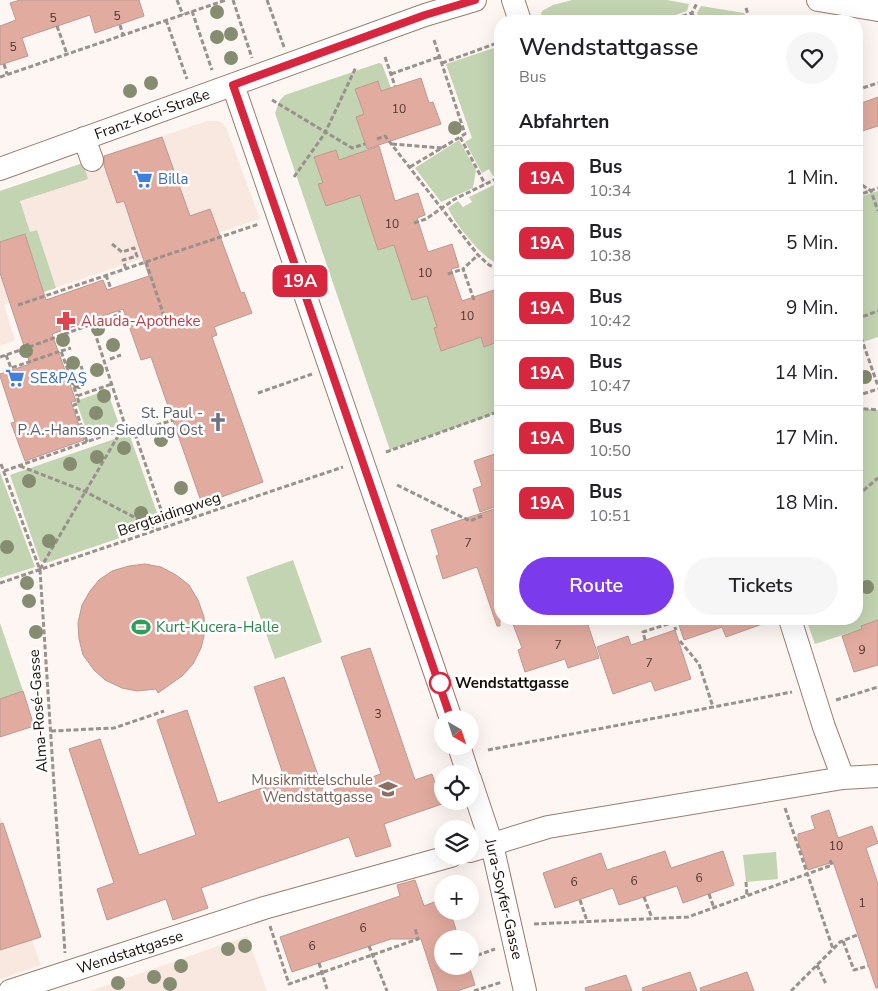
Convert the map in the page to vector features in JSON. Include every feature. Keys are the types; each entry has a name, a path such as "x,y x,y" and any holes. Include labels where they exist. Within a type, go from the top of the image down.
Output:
{"street":[{"name":"Franz-Koci-Straße","path":"0,168 425,15 475,0"},
{"path":"513,0 518,15"},
{"path":"818,0 878,10"},
{"path":"233,85 448,710"},
{"path":"84,138 92,160"},
{"path":"792,625 824,728 843,778"},
{"path":"479,849 548,827 843,778 878,776"},
{"name":"Jura-Soyfer-Gasse","path":"479,806 492,845 525,991"},
{"name":"Wendstattgasse","path":"10,991 264,908 434,861"}],"path":[{"path":"177,0 183,15"},
{"path":"210,0 212,5"},
{"path":"0,77 226,0"},
{"path":"233,0 252,58"},
{"path":"267,0 284,47"},
{"path":"686,15 692,13 697,3"},
{"path":"746,8 748,15"},
{"path":"192,12 212,71"},
{"path":"166,20 187,80"},
{"path":"120,25 123,35"},
{"path":"57,26 67,54"},
{"path":"410,167 465,134 434,40"},
{"path":"442,63 494,44"},
{"path":"385,57 395,86"},
{"path":"391,74 439,57"},
{"path":"4,64 7,74"},
{"path":"294,177 325,133 356,67"},
{"path":"863,88 878,83"},
{"path":"272,100 352,148 365,144"},
{"path":"377,139 385,136 478,255 494,266"},
{"path":"460,137 485,184"},
{"path":"392,144 442,148"},
{"path":"358,146 360,152"},
{"path":"414,223 426,219 442,208 494,180"},
{"path":"863,186 871,191 878,211"},
{"path":"863,194 878,188"},
{"path":"18,305 264,223"},
{"path":"112,244 122,252 134,248 137,256 123,260 126,269"},
{"path":"448,274 463,269 478,255"},
{"path":"146,262 166,320"},
{"path":"463,269 474,300"},
{"path":"106,275 111,288"},
{"path":"0,357 120,314 119,311"},
{"path":"863,316 878,311"},
{"path":"92,324 126,428"},
{"path":"27,342 29,347"},
{"path":"863,343 878,387 863,393"},
{"path":"6,354 11,368 71,348"},
{"path":"61,351 77,396 79,403 74,405 87,442"},
{"path":"110,359 121,355"},
{"path":"81,366 86,382"},
{"path":"258,393 315,373"},
{"path":"77,396 112,384"},
{"path":"863,409 878,410"},
{"path":"386,452 494,413"},
{"path":"135,432 173,420"},
{"path":"4,471 126,428 133,428 167,527"},
{"path":"40,570 84,491 121,431"},
{"name":"Alma-Rosé-Gasse","path":"1,464 40,570 66,963"},
{"path":"20,466 84,491 158,530"},
{"name":"Bergtaidingweg","path":"0,582 345,466"},
{"path":"863,490 878,478"},
{"path":"397,484 470,521 482,516"},
{"path":"476,519 478,524"},
{"path":"645,640 643,632 660,625"},
{"path":"674,625 676,630"},
{"path":"680,641 699,664 713,707"},
{"path":"829,702 878,686"},
{"path":"488,750 812,688"},
{"path":"51,731 114,728 164,711"},
{"path":"784,803 833,949"},
{"path":"534,924 688,917 832,865 830,860"},
{"path":"775,879 776,886"},
{"path":"746,882 747,896"},
{"path":"710,894 714,908"},
{"path":"644,897 652,918"},
{"path":"580,900 587,922"},
{"path":"268,921 289,984 418,939 415,928"},
{"path":"791,991 833,949 843,941 857,935"},
{"path":"843,941 854,970 868,966"},
{"path":"369,946 386,991"},
{"path":"479,955 498,948"},
{"path":"319,963 327,989"},
{"path":"817,965 826,984"},
{"path":"474,991 505,981"}],"shaded area":[{"path":"207,121 219,121 226,127 260,219 4,305 15,340 0,346 0,191"},
{"path":"0,815 41,937 32,940 41,965 0,979"},
{"path":"247,936 267,991 90,991"}],"green space":[{"path":"572,0 667,0 689,4 687,11 675,15 541,15 542,11 553,5"},
{"path":"701,6 744,13 745,15 698,15"},
{"path":"494,48 493,176 489,169 482,173 465,142 472,138 446,64"},
{"path":"379,63 382,64 391,88 381,91 378,81 355,89 364,114 356,117 367,150 339,160 336,150 314,157 323,183 318,184 326,206 361,192 378,250 395,245 412,300 429,295 437,327 434,328 441,351 481,336 484,347 494,343 494,414 390,450 275,113 280,100 285,95"},
{"path":"459,140 476,170 473,188 441,202 415,168"},
{"path":"83,163 88,179 20,201 30,232 37,230 56,288 16,301 41,283 25,234 0,242 0,191"},
{"path":"494,185 494,262 471,241 448,208 458,201 463,207 472,202 469,197"},
{"path":"878,191 878,337 863,342 863,196"},
{"path":"107,390 120,427 89,437 76,401"},
{"path":"863,409 878,410 878,620 861,626 863,632 852,632 815,644 808,625 863,625"},
{"path":"126,435 130,436 161,524 46,563 40,561 10,475"},
{"path":"0,472 35,567 0,578"},
{"path":"293,560 322,642 275,659 246,577"},
{"path":"0,623 23,691 0,699"},
{"path":"776,852 778,879 746,882 743,855"}],"building":[{"path":"20,0 139,0 144,16 95,33 90,15 22,38 28,56 0,65 0,26 16,20 10,3"},
{"path":"421,78 429,103 433,102 441,124 367,149 356,117 364,114 355,89 378,81 381,91"},
{"path":"878,97 878,126 863,131 863,102"},
{"path":"162,137 190,216 210,209 241,293 244,292 252,313 214,327 217,335 212,337 263,482 202,504 151,357 141,360 123,309 52,334 76,401 71,402 84,440 25,461 11,423 15,422 0,376 0,374 30,364 0,273 0,242 25,234 46,300 103,280 107,290 149,276 124,201 117,203 104,165 104,156"},
{"path":"379,146 395,201 418,193 425,215 417,218 428,252 452,244 459,267 451,269 462,301 494,290 494,343 484,347 481,337 441,351 434,328 437,327 427,296 412,300 394,245 378,250 360,195 326,206 318,184 323,183 314,157 336,150 339,160"},
{"path":"494,454 494,507 480,512 473,489 482,486 474,461"},
{"path":"494,509 494,617 477,567 443,579 436,556 439,555 431,530"},
{"name":"Kurt-Kucera-Halle","path":"145,564 161,567 189,585 198,600 204,617 205,632 201,648 193,664 182,676 158,693 156,689 137,691 122,688 105,680 94,670 83,655 79,639 78,623 82,605 99,580 112,571"},
{"path":"878,620 878,665 854,672 842,636 862,629 861,626"},
{"path":"513,625 588,625 599,658 568,668 565,659 525,672 518,650 522,648"},
{"path":"679,625 760,625 726,637 722,627 684,640"},
{"path":"675,630 691,679 655,691 651,681 613,694 597,647 628,636 631,645"},
{"name":"Musikmittelschule Wendstattgasse","path":"370,648 415,780 432,774 434,780 434,807 384,824 391,846 356,857 349,837 201,888 208,908 173,920 166,899 107,920 97,889 114,883 69,749 100,739 139,855 196,835 157,720 187,710 218,803 285,780 254,687 284,677 324,793 381,774 341,657"},
{"path":"23,691 34,726 0,737 0,699"},
{"path":"829,810 838,838 872,826 878,843 866,848 878,884 878,988 876,988 833,862 808,870 798,841 798,834 815,829 811,816"},
{"path":"3,823 41,937 0,950 0,824"},
{"path":"665,851 671,868 723,851 734,885 683,903 677,886 619,905 613,888 555,908 543,873 601,853 607,870"},
{"path":"415,880 424,906 434,902 434,920 453,920 456,930 434,930 434,975 472,975 475,985 457,991 438,991 421,939 391,939 292,972 280,937 400,896 397,885"},
{"path":"690,972 697,991 643,991 642,988"},
{"path":"747,972 754,991 701,991 700,988"},
{"path":"626,975 632,991 586,991 585,988"}],"bus line":[{"name":"19A","path":"448,710 233,85 425,15 475,0"}],"place":[{"name":"Billa","path":"143,179"},
{"name":"Alauda-Apotheke","path":"66,321"},
{"name":"SE&PAŞ","path":"15,378"},
{"name":"St. Paul - P.A.-Hansson-Siedlung Ost","path":"218,422"},
{"name":"Kurt-Kucera-Halle","path":"141,627"},
{"name":"Wendstattgasse","path":"440,683"},
{"name":"Musikmittelschule Wendstattgasse","path":"388,789"}]}
